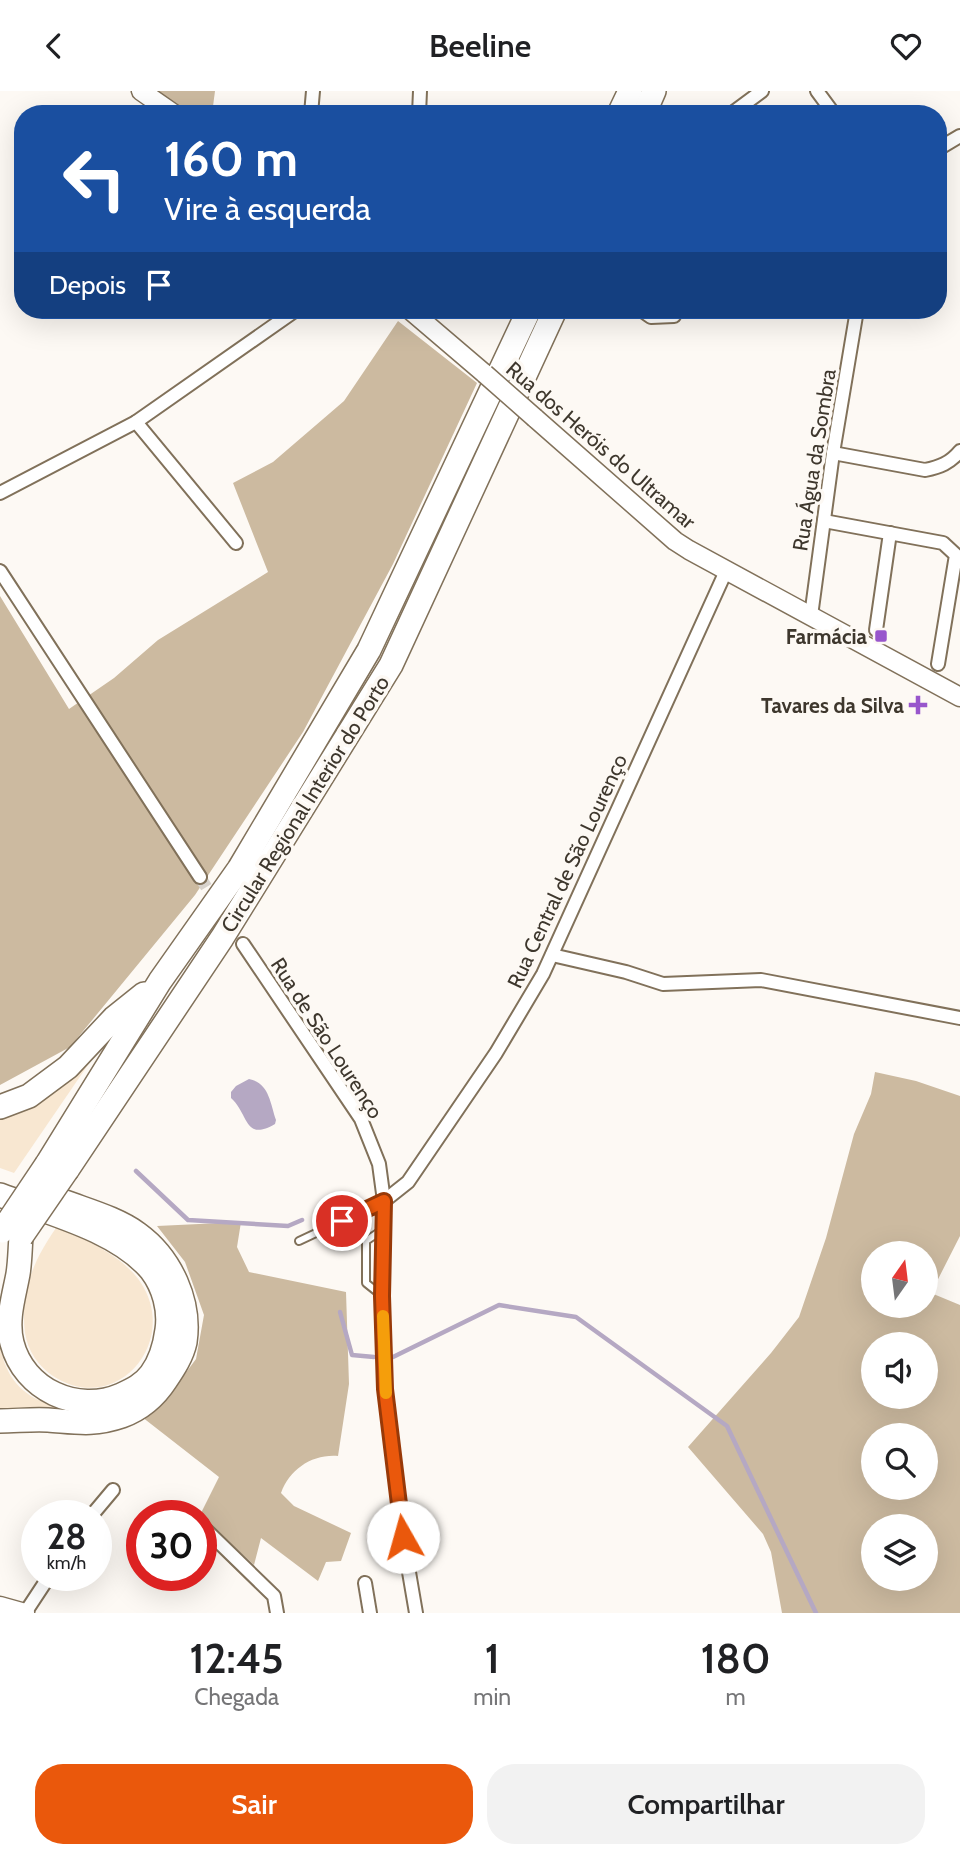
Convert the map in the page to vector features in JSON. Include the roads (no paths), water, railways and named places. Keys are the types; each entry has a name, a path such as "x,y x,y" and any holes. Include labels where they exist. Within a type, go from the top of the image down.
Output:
{"highway":[{"name":"Circular Regional Interior do Porto","path":"57,1167 160,981 239,869 369,650 525,319"},
{"name":"Circular Regional Interior do Porto","path":"0,1268 8,1234 222,938 391,665 551,319"},
{"path":"0,1107 29,1096 68,1067 114,1018 160,981"},
{"path":"0,1179 108,1218 138,1234 160,1256 175,1277 186,1314 185,1343 178,1362 162,1387 143,1406 121,1416 86,1424 46,1420 0,1421"},
{"path":"0,1195 85,1226 125,1248 150,1270 162,1288 169,1316 165,1346 151,1374 136,1388 105,1402 74,1401 41,1388 21,1366 12,1342 10,1320 19,1273 8,1234"}],"street":[{"path":"141,91 161,105"},
{"path":"743,105 762,91"},
{"path":"0,493 136,422 283,319"},
{"name":"Rua dos Heróis do Ultramar","path":"421,319 674,541 960,697"},
{"name":"Rua Água da Sombra","path":"811,616 833,453 855,319"},
{"path":"136,422 236,543"},
{"path":"833,453 925,470 940,467 953,460 960,451"},
{"path":"824,521 943,543 956,555 938,664"},
{"path":"876,630 890,533"},
{"path":"0,571 200,877"},
{"name":"Rua Central de São Lourenço","path":"384,1201 408,1182 495,1053 543,974 726,571"},
{"name":"Rua de São Lourenço","path":"243,944 361,1119 379,1164 384,1201 382,1296 385,1389 403,1537 416,1613"},
{"path":"552,955 626,972 663,984 761,980 960,1018"},
{"path":"105,1500 113,1490"},
{"path":"217,1541 274,1596 277,1613"},
{"path":"365,1583 370,1613"},
{"path":"0,1606 25,1613 39,1591"}],"lane":[{"path":"299,1241 384,1201"}],"waterway":[{"path":"136,1171 188,1220 288,1226 302,1220"},
{"path":"393,1357 499,1305 576,1317 727,1426 816,1613"},
{"path":"340,1312 352,1355 374,1357"}],"tunnel":[{"path":"200,877 218,906"}],"place":[{"name":"Farmácia","path":"881,636"},
{"name":"Tavares da Silva","path":"918,705"}]}
